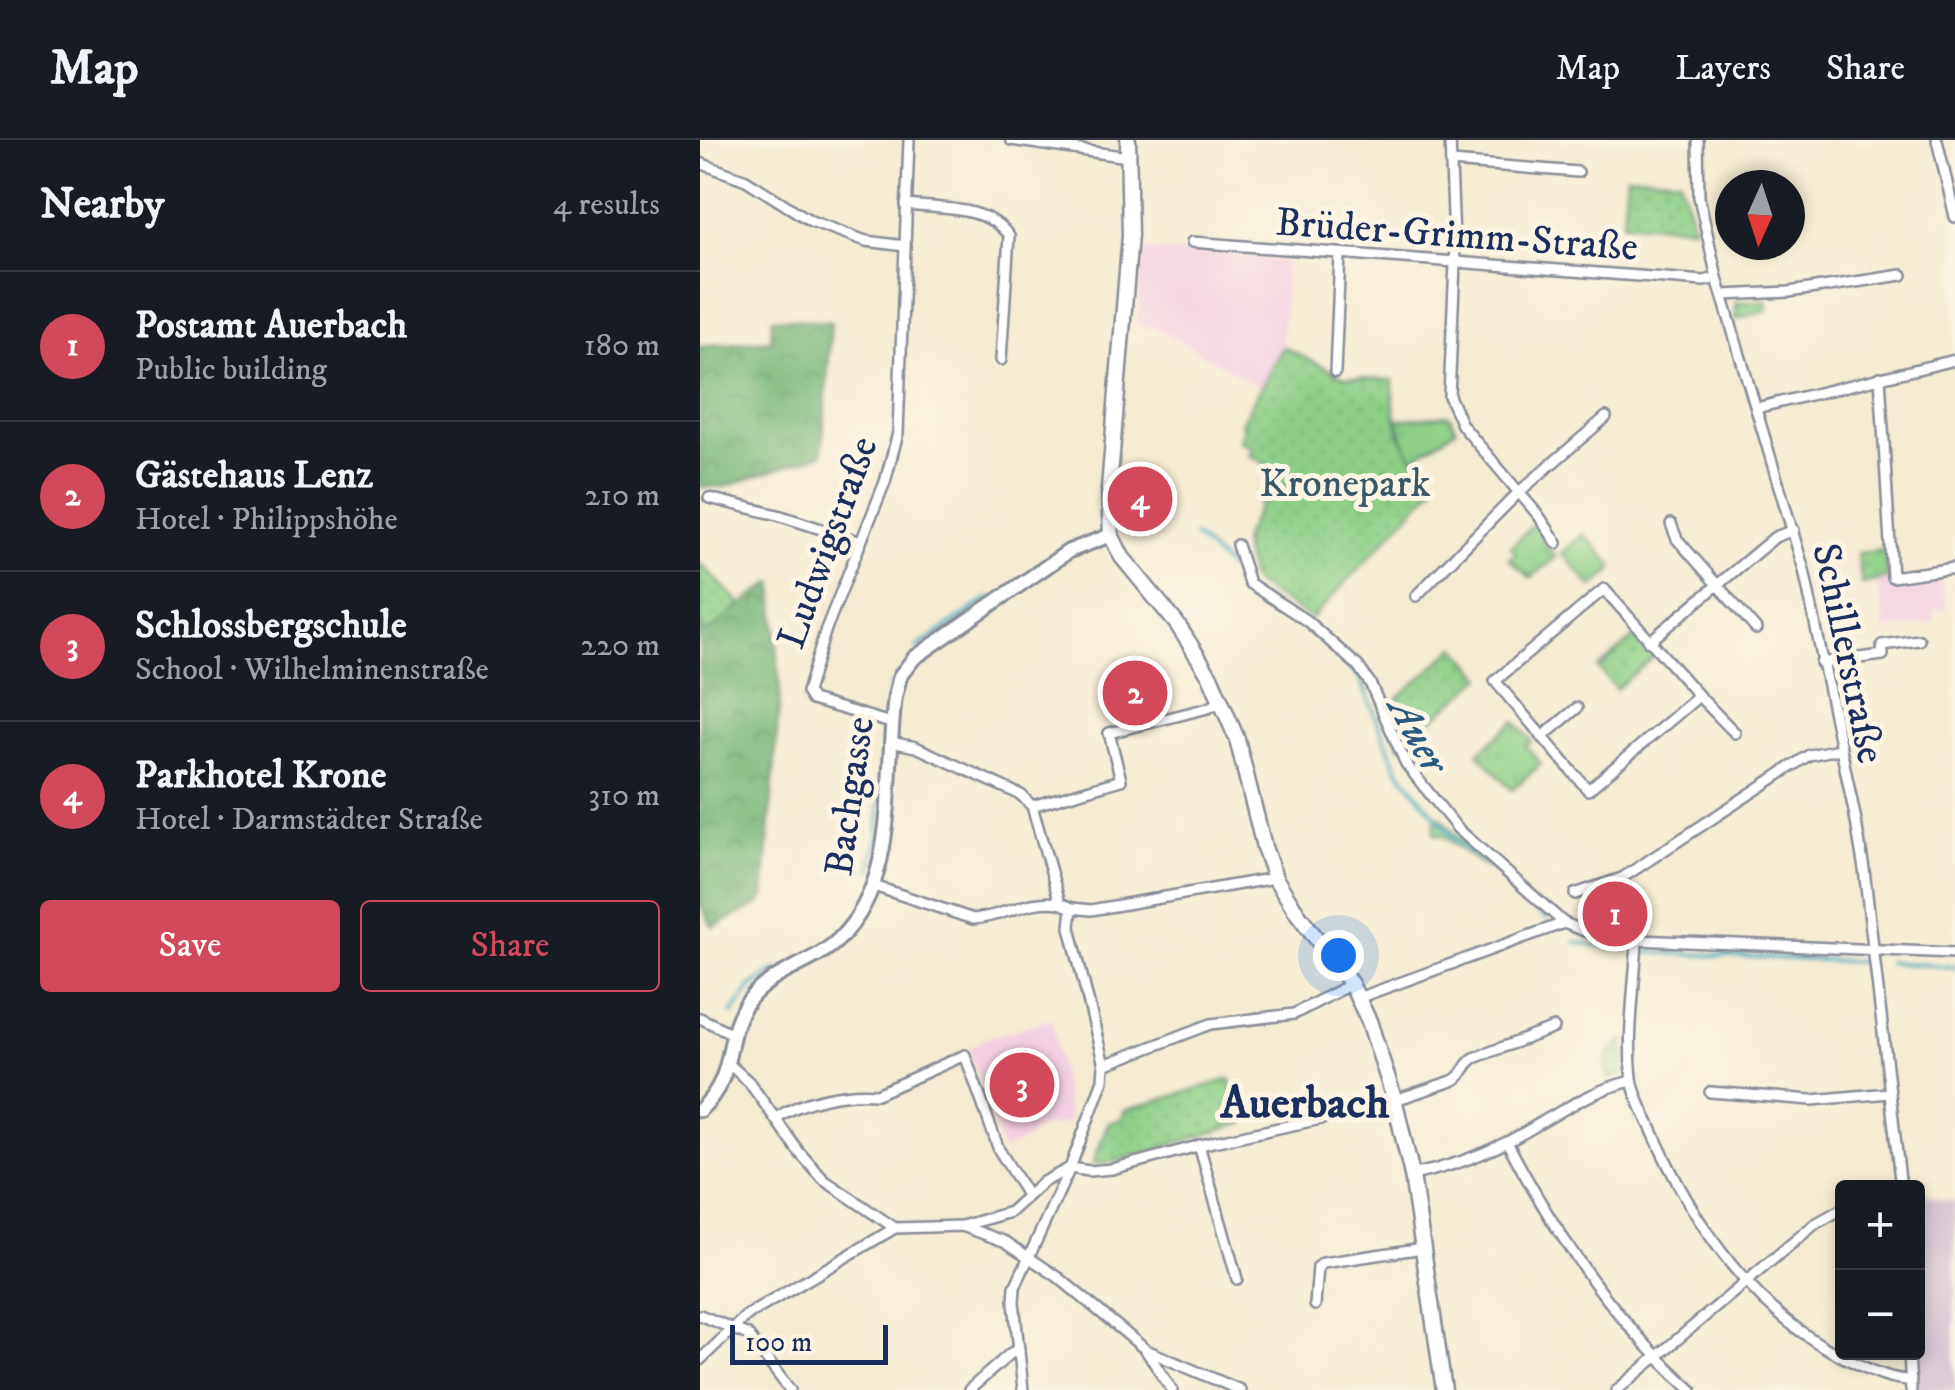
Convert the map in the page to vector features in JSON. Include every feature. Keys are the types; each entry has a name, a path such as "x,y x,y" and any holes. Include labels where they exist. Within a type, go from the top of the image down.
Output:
{"main road":[{"path":"1128,140 1130,235 1109,489 1111,536 1127,565 1196,652 1222,701 1237,739 1275,878 1354,991 1378,1045 1412,1175 1444,1390"},
{"name":"Bachgasse","path":"700,1110 714,1097 730,1064 733,1034 743,1009 756,992 838,940 855,920 874,886 883,841 891,723 900,676 914,658 1069,552 1111,536"}],"street":[{"name":"Ludwigstraße","path":"891,723 812,700 807,692 826,630 885,482 898,433 909,140"},
{"path":"1010,140 1128,157"},
{"path":"1450,140 1455,264 1449,396 1462,425 1540,516 1557,542"},
{"name":"Schillerstraße","path":"1698,140 1699,197 1717,278 1794,530 1864,869 1900,1180"},
{"path":"1937,140 1955,217"},
{"path":"1452,162 1578,172"},
{"path":"700,163 746,180 811,222 866,241 905,246"},
{"path":"906,205 985,215 1000,224 1009,236 1002,360"},
{"name":"Brüder-Grimm-Straße","path":"1192,242 1455,264 1704,281 1717,278"},
{"path":"1335,372 1340,255"},
{"path":"1723,296 1788,292 1902,275"},
{"path":"1756,408 1955,360"},
{"path":"1880,376 1892,578 1955,568"},
{"path":"1416,596 1519,492 1606,417"},
{"path":"709,498 861,542"},
{"path":"1672,524 1677,539 1756,628"},
{"path":"1649,642 1776,537 1794,530"},
{"path":"1237,545 1249,582 1307,621 1358,666 1370,683 1406,764 1457,828 1564,924 1637,940 1955,953"},
{"path":"1698,696 1588,790 1495,681 1604,588 1698,696 1736,733"},
{"path":"1822,663 1883,655 1882,645 1919,640"},
{"path":"1032,806 1121,780 1109,734 1222,701"},
{"path":"1542,737 1578,708"},
{"path":"890,742 916,746 1021,795 1032,806 1060,904"},
{"path":"1576,894 1622,878 1809,755 1839,748"},
{"path":"874,886 973,919 1032,903 1091,910 1275,878"},
{"path":"1023,1390 1014,1302 1027,1257 1070,1168 1099,1095 1104,1065 1070,927 1072,908"},
{"path":"1104,1065 1212,1024 1294,1014 1564,924"},
{"path":"1637,940 1632,1081 1682,1193 1746,1282 1790,1325 1834,1353 1911,1385 1909,1360"},
{"path":"700,1018 733,1034"},
{"path":"700,1360 746,1316 895,1228 962,1226 1010,1212 1027,1195 1070,1168 1089,1172 1112,1169 1199,1145 1368,1109 1452,1081 1463,1074 1474,1058 1554,1028"},
{"path":"776,1118 808,1104 878,1094 965,1055 1000,1150 1027,1195"},
{"path":"730,1064 749,1082 824,1180 895,1228"},
{"path":"1412,1175 1459,1164 1592,1094 1632,1081"},
{"path":"1710,1092 1812,1100 1889,1093"},
{"path":"1507,1142 1565,1244 1655,1355 1692,1390"},
{"path":"1199,1145 1236,1279"},
{"path":"1617,1390 1815,1224 1835,1213"},
{"path":"962,1226 1006,1242 1058,1277 1146,1350 1240,1390"},
{"path":"1315,1305 1318,1267 1323,1262 1423,1248"},
{"path":"700,1315 736,1328 756,1344 790,1390"},
{"path":"969,1390 1019,1350"},
{"path":"1146,1350 1172,1390"}],"shaded area":[{"path":"1143,250 1287,258 1282,345 1260,387 1156,328 1137,326"},
{"path":"1940,573 1947,608 1933,611 1934,623 1885,630 1877,582"},
{"path":"1052,1019 1069,1122 1038,1128 1003,1151 969,1049 984,1039"},
{"path":"1925,1194 1955,1201 1955,1390 1916,1390 1916,1360 1925,1360"}],"green space":[{"path":"1627,175 1680,179 1694,227 1623,222"},
{"path":"1766,301 1768,310 1736,319 1736,302"},
{"path":"772,318 831,322 822,454 724,487 700,487 700,346 771,340"},
{"name":"Kronepark","path":"1283,347 1345,377 1393,380 1395,413 1402,438 1435,486 1312,619 1252,582 1242,542 1276,470 1249,455 1252,447 1240,441 1244,427 1241,423"},
{"path":"1449,415 1456,429 1414,458 1409,454 1396,420"},
{"path":"1536,521 1545,532 1542,539 1556,557 1531,578 1509,559 1516,553 1511,547"},
{"path":"1584,534 1612,564 1612,571 1592,587 1562,553"},
{"path":"1886,550 1887,578 1862,584 1857,553"},
{"path":"700,563 740,603 706,633 700,627"},
{"path":"774,582 780,697 764,896 760,904 713,927 700,904 700,627 706,632"},
{"path":"1640,633 1657,654 1616,689 1598,668"},
{"path":"1456,647 1483,677 1400,747 1385,709"},
{"path":"1515,721 1532,741 1526,746 1541,764 1512,790 1478,753"},
{"path":"1440,817 1491,863 1487,868 1443,836 1434,834 1435,820"},
{"path":"1624,1040 1622,1074 1609,1079 1608,1054"},
{"path":"1230,1079 1245,1123 1114,1162 1093,1164 1108,1123 1122,1119 1124,1111"}],"waterway":[{"name":"Auer","path":"1194,536 1242,580"},
{"name":"Auer","path":"917,648 991,597"},
{"name":"Auer","path":"1263,598 1350,666 1360,678 1397,768 1454,839 1527,900"},
{"name":"Auer","path":"885,714 892,684"},
{"name":"Auer","path":"871,869 878,837 884,732"},
{"name":"Auer","path":"1539,913 1547,920"},
{"name":"Auer","path":"1575,942 1627,950"},
{"name":"Auer","path":"1641,952 1866,962"},
{"name":"Auer","path":"1888,962 1955,967"},
{"name":"Auer","path":"732,1014 751,987 777,969"}],"place":[{"name":"Parkhotel Krone","path":"1140,499"},
{"name":"Gästehaus Lenz","path":"1135,693"},
{"name":"Postamt Auerbach","path":"1615,914"},
{"name":"Schlossbergschule","path":"1022,1085"}],"district":[{"name":"Auerbach","path":"1305,1101"}]}
